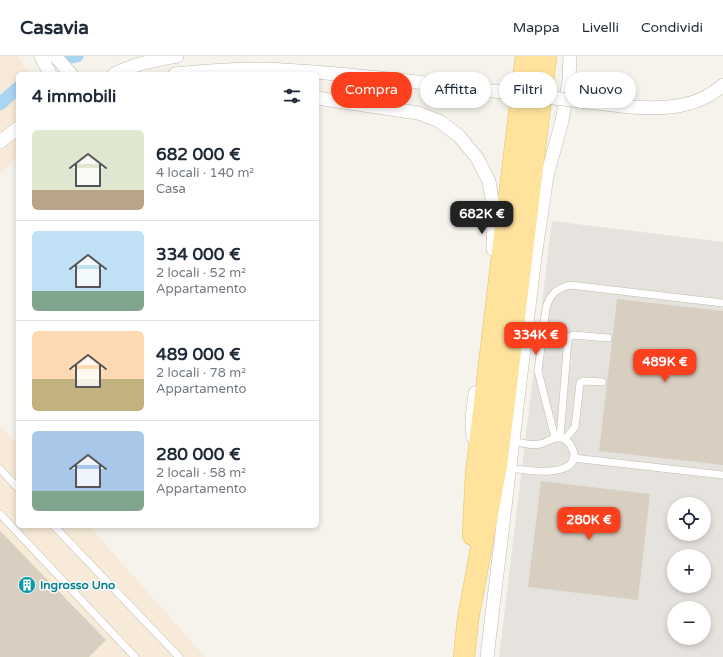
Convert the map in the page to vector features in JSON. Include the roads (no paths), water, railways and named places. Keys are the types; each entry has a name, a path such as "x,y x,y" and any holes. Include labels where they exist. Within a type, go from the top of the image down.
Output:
{"main road":[{"path":"464,657 468,619 476,474 526,56"},
{"path":"468,619 497,463 546,56"}],"street":[{"path":"40,56 41,72"},
{"path":"40,56 49,72"},
{"path":"55,56 68,72"},
{"path":"118,72 148,61 176,56"},
{"path":"487,657 535,257 547,176 562,121 569,80 570,56"},
{"path":"194,72 259,69 311,72"},
{"path":"319,73 391,79 630,107 654,108 675,107 695,102 716,92 723,85"},
{"path":"319,98 418,113 438,121 459,136 477,158 489,181 494,211 494,240 472,420 476,474"},
{"path":"0,142 16,130"}],"lane":[{"path":"510,468 557,471 566,468 572,462 573,458 573,449 560,438 538,371 546,308 549,299 554,292 570,285 723,303"},
{"path":"560,438 568,338 573,335 608,338"},
{"path":"513,441 532,445 560,438 575,427 580,383 584,381 602,382"},
{"path":"573,458 723,475"},
{"path":"0,469 16,486"},
{"path":"0,514 135,657"},
{"path":"56,528 179,657"}],"waterway":[{"path":"72,57 77,56"},
{"path":"0,104 16,90"}],"place":[{"name":"Ingrosso Uno","path":"27,585"}]}
